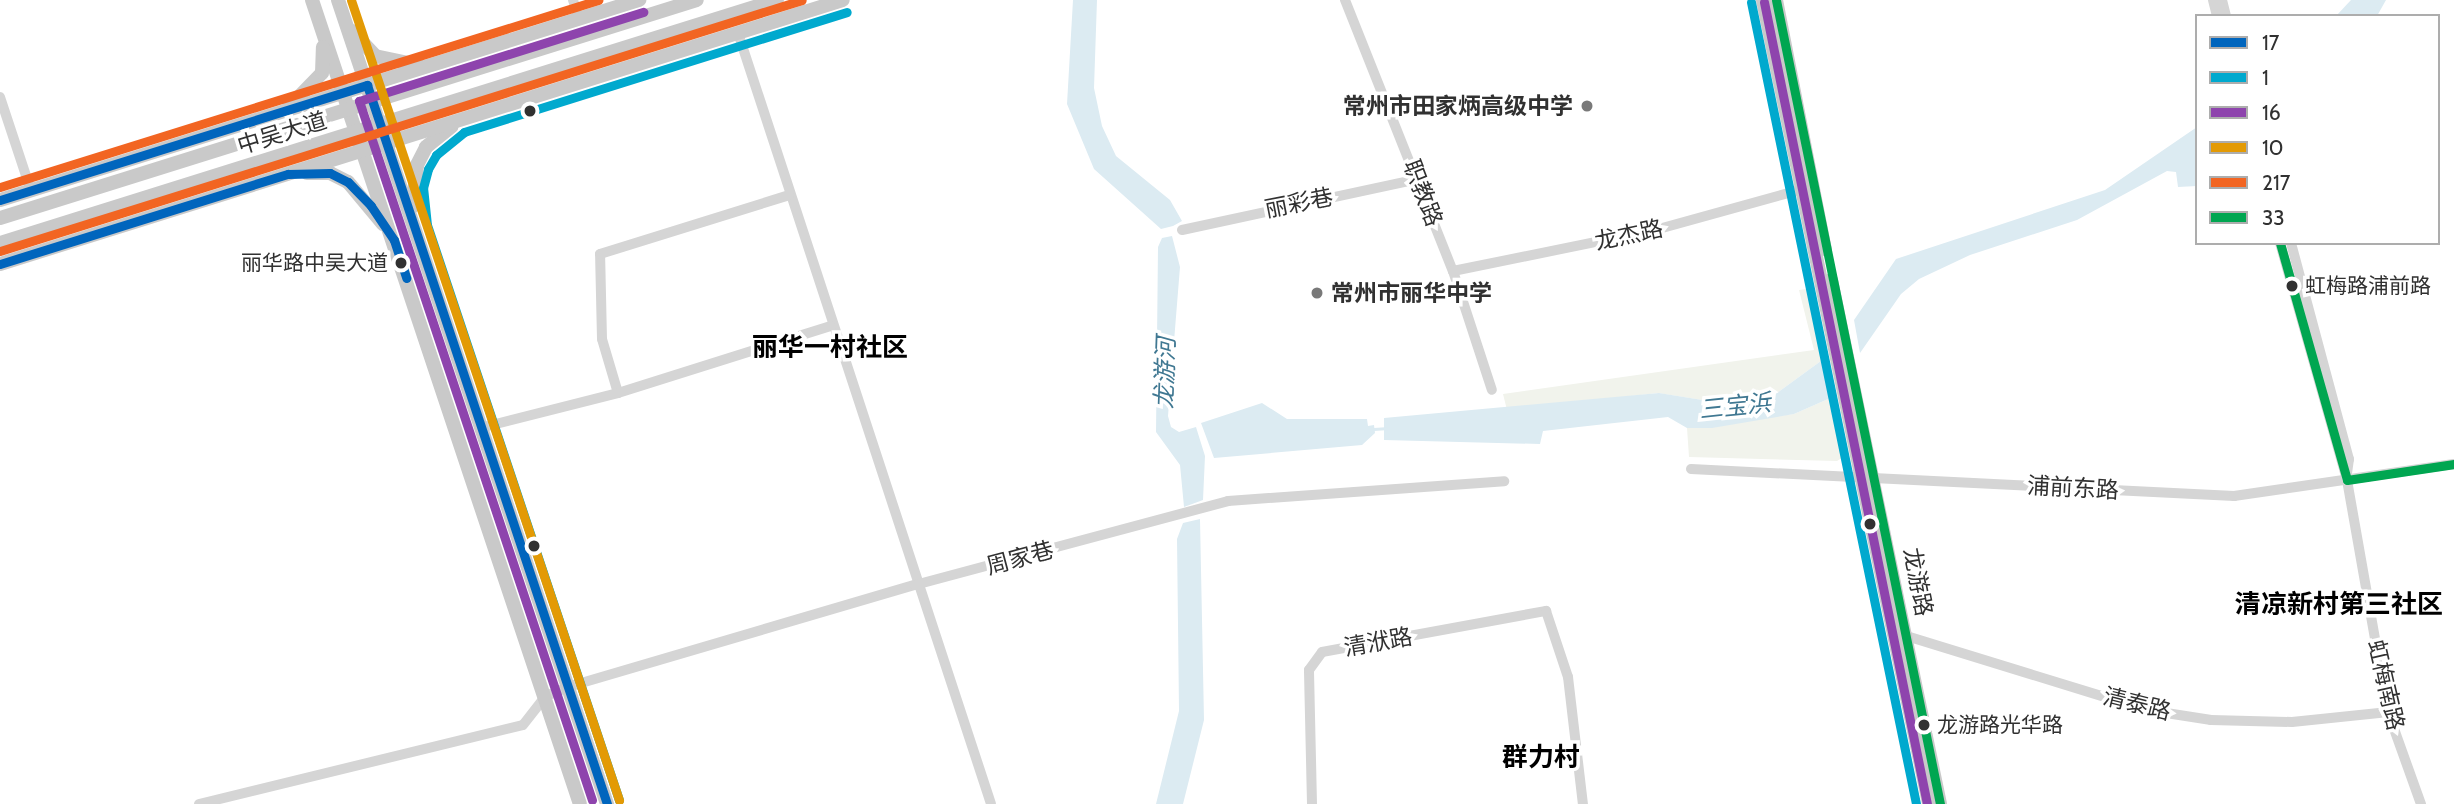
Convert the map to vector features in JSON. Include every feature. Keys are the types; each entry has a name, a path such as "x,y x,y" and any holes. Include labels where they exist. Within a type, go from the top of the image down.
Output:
{"main road":[{"path":"312,0 580,804"},
{"path":"338,0 480,428 571,686 607,804"},
{"path":"0,200 639,0"},
{"name":"中吴大道","path":"0,218 697,0"},
{"path":"652,40 700,15 746,0"},
{"name":"中吴大道","path":"0,243 454,104 777,0"},
{"path":"0,264 843,0"},
{"path":"1763,0 1803,189 1841,342"},
{"path":"1776,0 1841,342"},
{"path":"530,52 576,20"},
{"path":"345,22 375,56 396,64 426,66"},
{"path":"187,161 210,145 254,132 307,93 323,73 323,35"},
{"path":"628,48 704,44"},
{"path":"451,77 422,97 425,104 454,104"},
{"path":"415,228 411,187 416,165 426,148 458,121 512,85"},
{"path":"274,134 304,132 307,140 281,156"},
{"path":"288,174 330,173 348,182 394,240"},
{"path":"158,216 207,181"},
{"path":"0,254 38,243 73,243"},
{"name":"龙游路","path":"1841,342 1900,634 1929,804"},
{"name":"龙游路","path":"1900,634 1940,804"}],"street":[{"path":"573,0 576,20"},
{"name":"职教路","path":"1345,0 1453,271 1492,390"},
{"path":"738,33 915,585 991,804"},
{"path":"0,97 31,191"},
{"name":"丽彩巷","path":"1182,230 1417,179"},
{"name":"龙杰路","path":"1453,271 1655,230 1803,189"},
{"path":"618,393 602,339 600,254 789,195"},
{"name":"虹梅南路","path":"2281,245 2347,480 2388,712 2421,804"},
{"name":"虹梅南路","path":"2292,245 2349,459 2347,480"},
{"path":"480,428 618,393 831,326"},
{"name":"浦前东路","path":"1691,469 2234,496 2454,464"},
{"name":"周家巷","path":"546,696 571,686 915,585 1209,509 1228,501 1504,481"},
{"name":"清洑路","path":"1312,804 1309,670 1322,652 1546,611 1568,677 1583,804"},
{"name":"清泰路","path":"1900,634 2147,710 2211,720 2292,722 2388,712"},
{"path":"199,804 523,725 546,696"}],"shaded area":[{"path":"1813,288 1825,358 1777,393 1715,402 1658,393 1507,410 1503,394 1814,350 1799,290"},
{"path":"1835,396 1846,446 1845,456 1837,461 1689,457 1687,428 1794,414"}],"water":[{"path":"1073,0 1097,0 1094,88 1102,126 1116,156 1170,200 1182,221 1173,226 1161,229 1094,169 1067,104"},
{"path":"2351,0 2386,0 2378,14 2338,14"},
{"path":"2195,128 2195,186 2178,187 2176,172 2167,171 2077,220 1970,255 1919,279 1901,294 1860,353 1854,320 1896,259 2105,190"},
{"name":"龙游河","path":"1172,236 1180,267 1168,416 1171,427 1179,432 1196,427 1205,456 1203,500 1184,507 1180,465 1156,432 1158,247 1162,238"},
{"path":"1825,358 1835,396 1794,414 1712,428 1687,428 1668,417 1543,431 1540,444 1384,440 1384,418 1659,393 1715,402 1777,393"},
{"path":"1262,403 1287,419 1367,419 1368,426 1374,425 1375,433 1362,445 1214,458 1201,423"},
{"path":"1200,519 1204,720 1183,804 1156,804 1179,711 1177,539 1183,523"}],"waterway":[{"name":"三宝浜","path":"1374,429 1388,428"}],"transit line":[{"name":"10","path":"351,0 619,800"},
{"name":"217","path":"0,187 598,0"},
{"name":"217","path":"0,251 802,0"},
{"name":"33","path":"1776,0 1940,804"},
{"name":"1","path":"1751,2 1916,804"},
{"name":"16","path":"1764,2 1927,804"},
{"name":"16","path":"592,800 359,101 643,12"},
{"name":"1","path":"619,800 427,225 423,188 428,169 436,155 464,132 847,12"},
{"name":"17","path":"0,200 367,85 607,804"},
{"name":"17","path":"0,264 288,174 330,173 348,182 371,206 394,240 406,278"},
{"name":"33","path":"2281,245 2347,480 2454,464"}],"place":[{"name":"常州市田家炳高级中学","path":"1587,106"},
{"name":"丽华路中吴大道","path":"401,263"},
{"name":"虹梅路浦前路","path":"2292,286"},
{"name":"常州市丽华中学","path":"1317,293"},
{"name":"龙游路光华路","path":"1924,725"}],"district":[{"name":"丽华一村社区","path":"830,348"},
{"name":"清凉新村第三社区","path":"2339,605"},
{"name":"群力村","path":"1541,758"}]}
